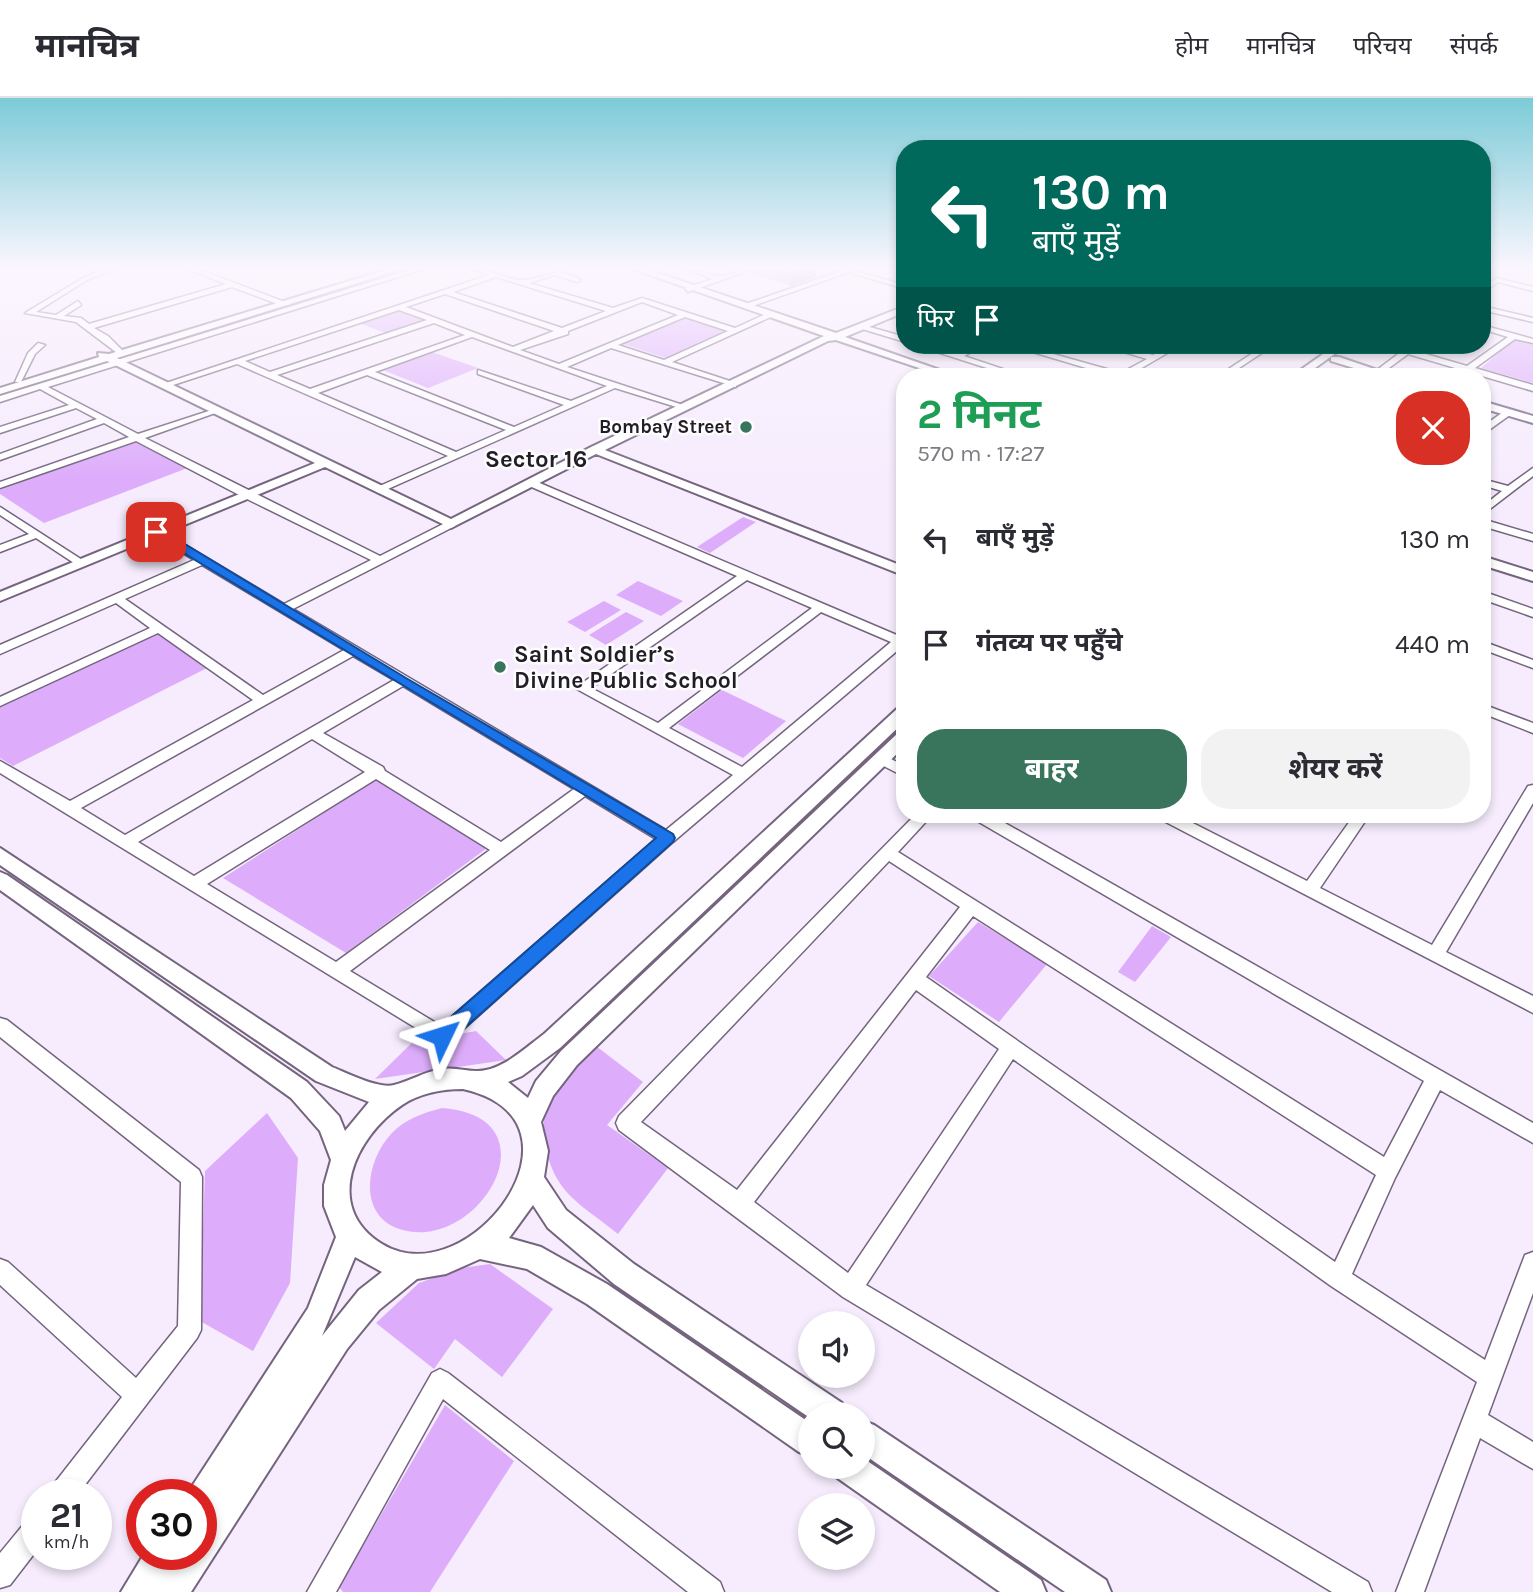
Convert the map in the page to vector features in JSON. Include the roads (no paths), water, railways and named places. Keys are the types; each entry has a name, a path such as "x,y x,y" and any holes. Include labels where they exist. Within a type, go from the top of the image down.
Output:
{"street":[{"path":"105,338 113,356 164,385 451,524"},
{"path":"0,388 18,380 172,338"},
{"path":"0,388 178,338"},
{"path":"164,385 307,338"},
{"path":"271,374 381,338"},
{"path":"311,393 464,338"},
{"path":"484,338 683,408"},
{"path":"515,349 548,338"},
{"path":"559,366 628,338"},
{"path":"663,363 720,338"},
{"path":"283,609 595,450 830,338"},
{"path":"833,338 915,368"},
{"path":"833,338 927,368"},
{"path":"1491,353 1512,338"},
{"path":"18,380 32,353 41,345"},
{"path":"610,345 733,385"},
{"path":"947,354 993,368"},
{"path":"956,357 962,354"},
{"path":"1044,354 1093,368"},
{"path":"1138,354 1153,358"},
{"path":"1135,368 1160,354"},
{"path":"1234,368 1256,354"},
{"path":"1309,368 1329,354"},
{"path":"1322,368 1342,354"},
{"path":"1383,368 1402,354"},
{"path":"1427,354 1466,368"},
{"path":"1470,368 1489,354"},
{"path":"0,399 113,356"},
{"path":"1335,359 1359,368"},
{"path":"238,361 456,456"},
{"path":"368,372 514,430"},
{"path":"481,372 569,404"},
{"path":"1491,376 1533,388"},
{"path":"379,489 616,385"},
{"path":"40,386 247,495 380,560"},
{"path":"0,429 77,405"},
{"path":"1491,407 1533,420"},
{"path":"0,485 215,410"},
{"path":"1491,425 1509,412"},
{"path":"0,457 104,420"},
{"path":"595,450 896,568"},
{"path":"0,597 325,463"},
{"path":"1491,505 1533,471"},
{"path":"531,483 820,607 896,637"},
{"path":"1491,485 1509,490"},
{"path":"0,510 80,563"},
{"path":"1491,525 1533,538"},
{"path":"156,532 667,838"},
{"path":"0,549 37,534"},
{"path":"1491,556 1533,570"},
{"path":"0,650 202,559"},
{"path":"1491,563 1533,577"},
{"path":"743,774 582,688 746,575"},
{"path":"116,598 263,701"},
{"path":"1491,598 1533,613"},
{"path":"659,729 820,607"},
{"path":"0,702 159,628"},
{"path":"0,766 442,1036 667,838 896,644"},
{"path":"1491,648 1533,664"},
{"path":"70,808 352,651"},
{"path":"126,842 402,681"},
{"path":"1491,712 1533,728"},
{"path":"481,1081 514,1069 552,1041 896,719"},
{"path":"314,734 378,771 502,850"},
{"path":"530,1121 544,1089 569,1058 896,745"},
{"path":"881,759 896,767"},
{"path":"194,884 378,771"},
{"path":"337,971 584,789"},
{"path":"1436,954 1533,790"},
{"path":"916,823 626,1123 851,1289 1358,1592"},
{"path":"993,823 1533,1134"},
{"path":"1199,823 1310,889 1533,1005"},
{"path":"1310,889 1357,823"},
{"path":"888,853 1388,1171"},
{"path":"0,855 324,1074 356,1090 394,1097"},
{"path":"0,880 299,1090 330,1124 343,1159"},
{"path":"739,1204 971,906"},
{"path":"913,978 1339,1278 1489,1376"},
{"path":"0,1026 192,1177 189,1330 74,1479"},
{"path":"851,1289 1012,1046"},
{"path":"463,1078 481,1081 513,1097 530,1121 536,1145 531,1179 511,1217 479,1245 435,1263 399,1264 373,1256 350,1235 340,1216 336,1186 343,1159 367,1121 394,1097 435,1080 463,1078"},
{"path":"1339,1278 1388,1171 1436,1078"},
{"path":"531,1179 557,1219 624,1274 813,1402"},
{"path":"213,1479 318,1317 350,1235"},
{"path":"479,1245 531,1257 597,1294 798,1433"},
{"path":"1410,1592 1533,1263"},
{"path":"217,1522 338,1339 369,1300 413,1265"},
{"path":"0,1270 138,1396"},
{"path":"321,1592 440,1381 710,1592"},
{"path":"1473,1420 1533,1456"},
{"path":"875,1444 1094,1592"},
{"path":"866,1479 1029,1592"},
{"path":"0,1575 21,1548"},
{"path":"138,1592 153,1570"},
{"path":"172,1592 186,1570"}],"place":[{"name":"Bombay Street","path":"746,427"},
{"name":"Saint Soldier’s Divine Public School","path":"500,667"}],"district":[{"name":"Sector 16","path":"536,459"}]}
